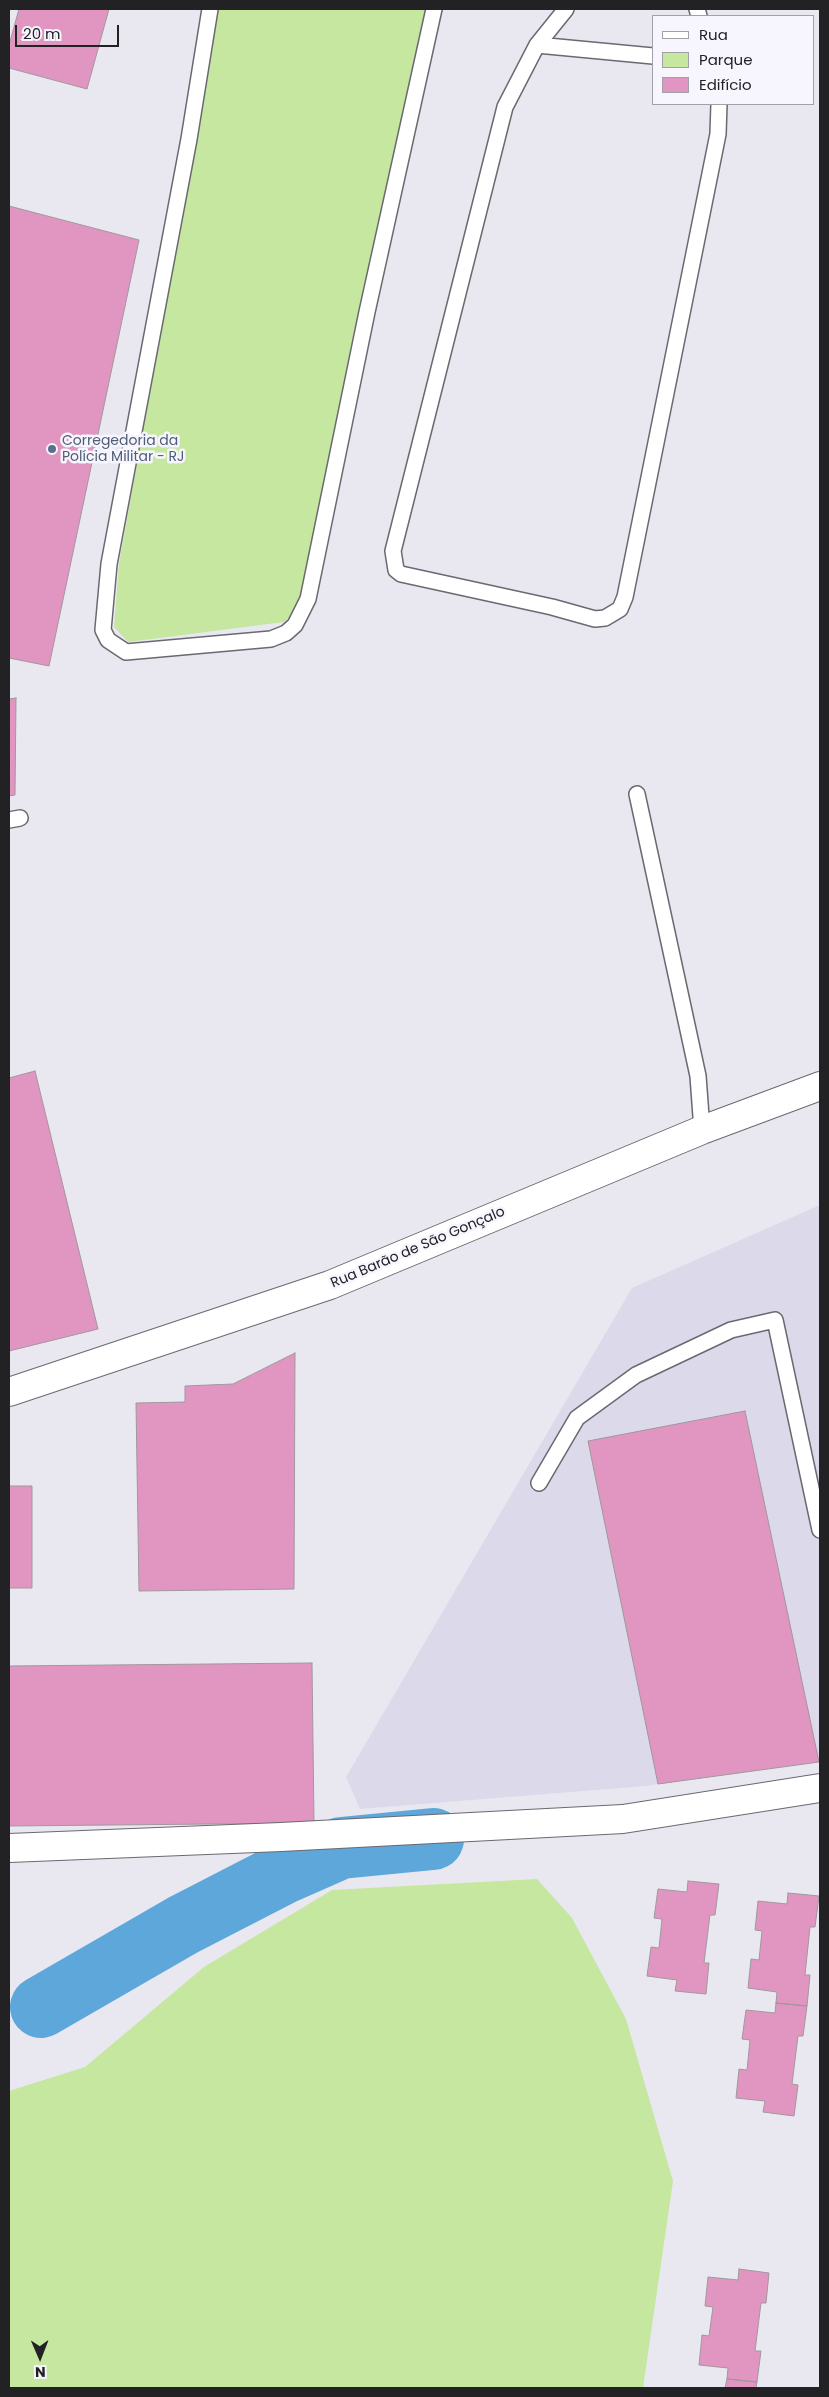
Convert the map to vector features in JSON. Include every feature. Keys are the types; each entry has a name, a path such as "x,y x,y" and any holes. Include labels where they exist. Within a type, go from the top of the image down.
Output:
{"street":[{"name":"Rua Barão de São Gonçalo","path":"9,1392 330,1285 702,1130 820,1086"},
{"path":"9,1848 281,1838 623,1820 820,1788"}],"lane":[{"path":"210,9 189,139 110,564 103,630 108,640 126,652 271,640 286,633 295,625 308,599 367,312 434,9"},
{"path":"566,9 537,45 505,107 394,551 396,570 401,574 552,607 595,619 605,618 620,609 627,587 716,144 719,105"},
{"path":"537,45 652,56"},
{"path":"637,794 698,1076 702,1130"},
{"path":"539,1483 577,1418 636,1375 731,1330 775,1320 820,1530"}],"shaded area":[{"path":"820,1205 820,1761 646,1786 360,1809 346,1777 632,1288"}],"green space":[{"path":"218,9 427,9 302,595 295,612 284,622 128,642 114,627 119,564"},
{"path":"537,1879 572,1918 626,2019 673,2181 643,2388 9,2388 9,2091 85,2067 204,1967 332,1890"}],"building":[{"path":"19,9 109,9 87,89 9,68 9,45"},
{"name":"Corregedoria da Polícia Militar - RJ","path":"9,206 139,240 49,666 9,658"},
{"path":"16,698 15,795 9,796 9,699"},
{"path":"35,1071 98,1329 9,1351 9,1078"},
{"path":"295,1353 294,1589 139,1591 136,1403 185,1402 185,1386 233,1384"},
{"path":"745,1411 819,1762 658,1784 588,1441"},
{"path":"9,1486 32,1486 32,1588 9,1588"},
{"path":"312,1663 314,1823 9,1826 9,1666"},
{"path":"688,1881 719,1884 715,1915 710,1915 704,1963 709,1963 706,1994 675,1991 677,1980 647,1976 651,1947 659,1948 662,1919 654,1918 658,1889 687,1892"},
{"path":"788,1893 819,1896 815,1927 810,1927 805,1975 810,1975 807,2006 776,2003 777,1992 748,1988 751,1959 759,1960 762,1931 755,1930 758,1901 787,1904"},
{"path":"776,2003 807,2006 803,2036 798,2036 792,2084 798,2085 794,2116 763,2112 765,2101 736,2098 739,2069 747,2070 750,2040 742,2039 746,2010 775,2013"},
{"path":"739,2269 769,2273 766,2303 761,2303 755,2351 761,2351 757,2382 727,2379 728,2368 699,2365 702,2335 709,2336 713,2307 705,2306 708,2277 738,2280"},
{"path":"727,2379 757,2382 756,2388 725,2388"}],"waterway":[{"path":"41,2007 183,1925 282,1874 341,1848 433,1839"}],"place":[{"name":"Corregedoria da Polícia Militar - RJ","path":"52,449"}]}
